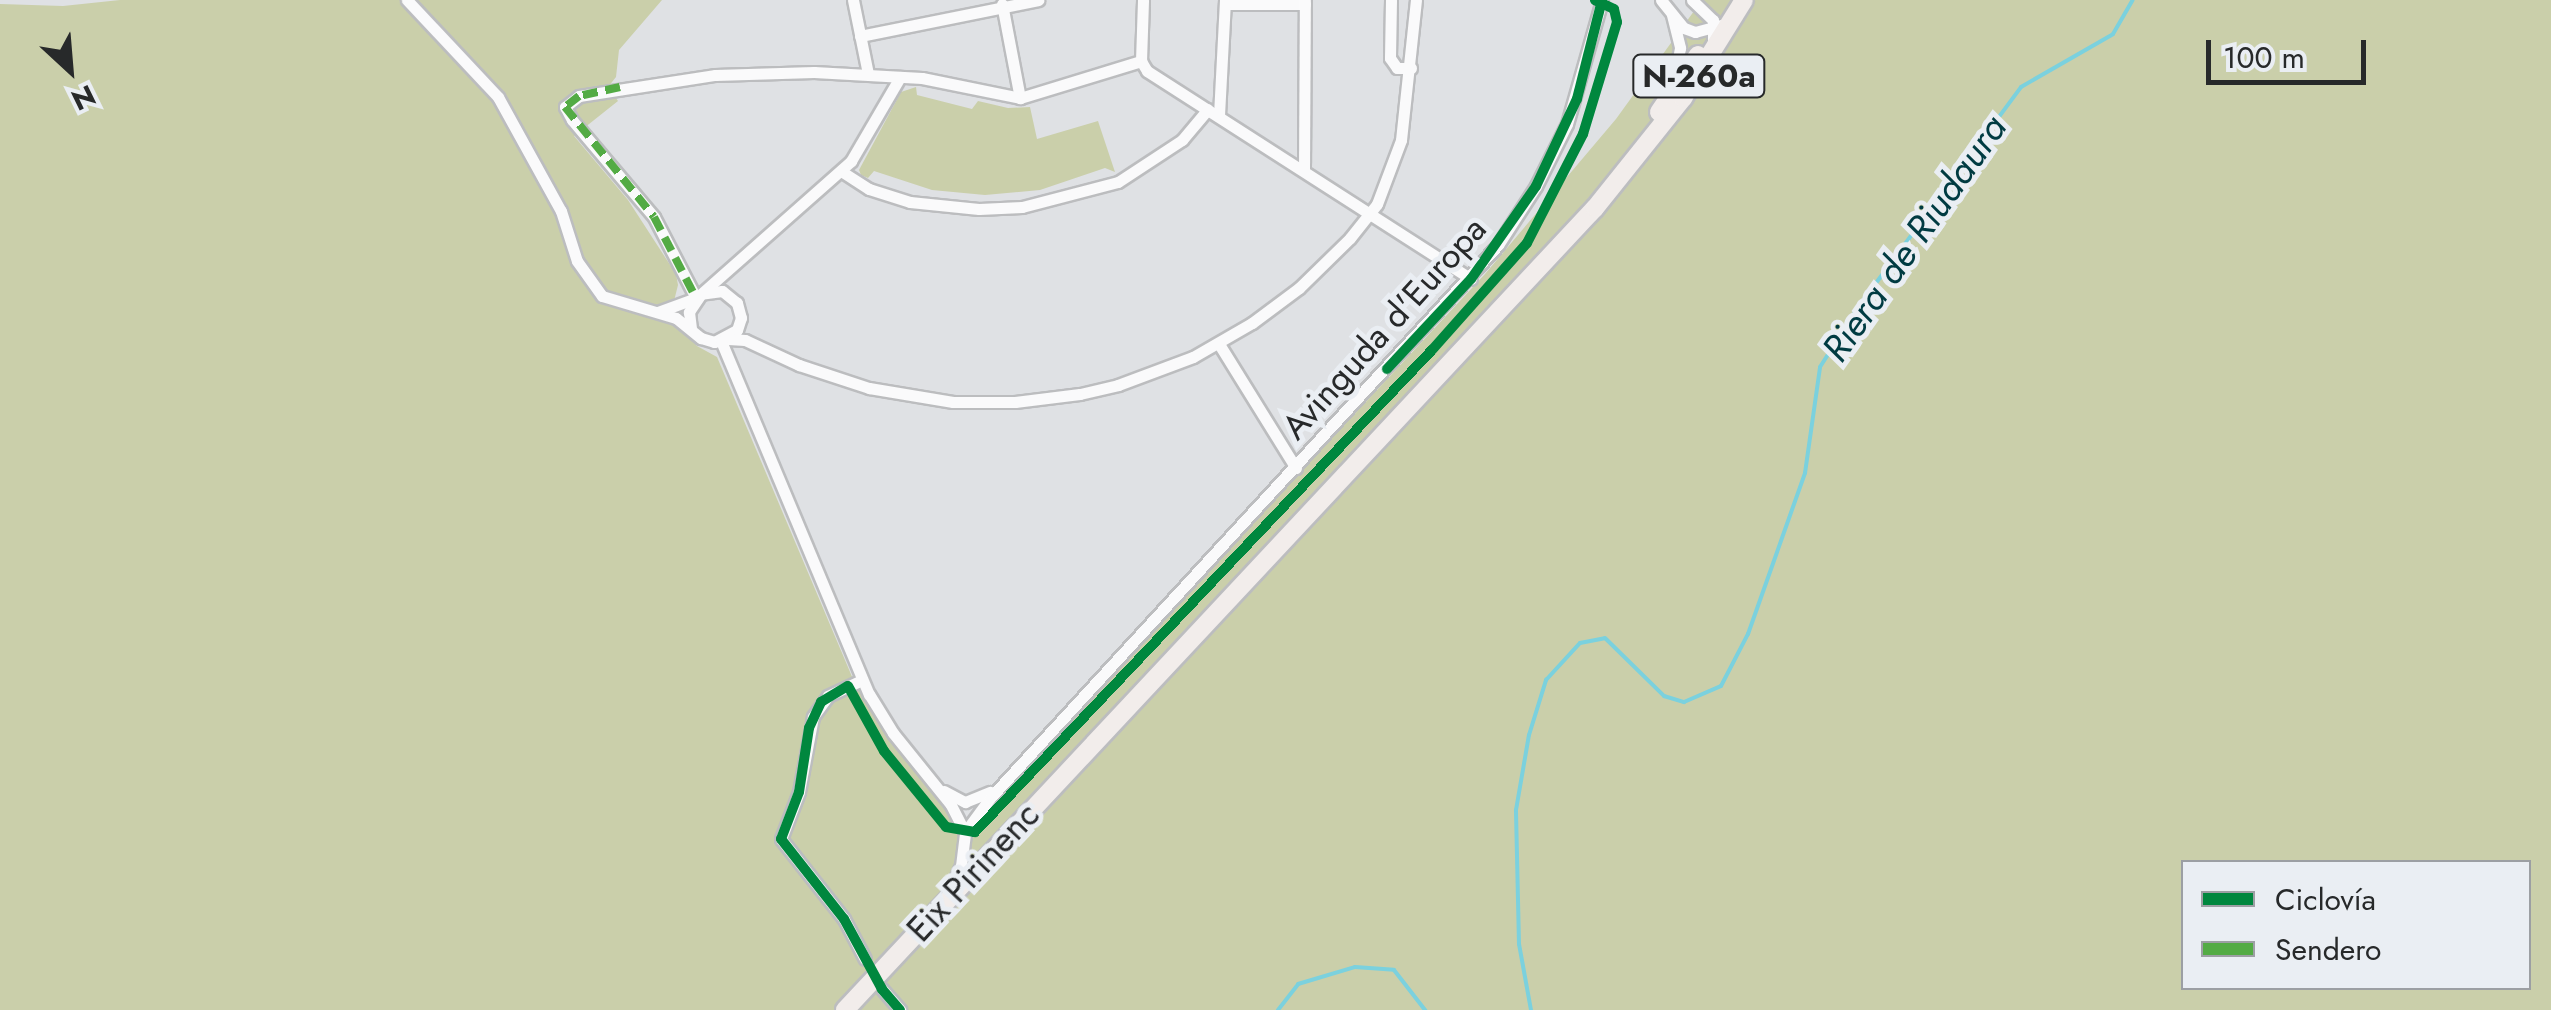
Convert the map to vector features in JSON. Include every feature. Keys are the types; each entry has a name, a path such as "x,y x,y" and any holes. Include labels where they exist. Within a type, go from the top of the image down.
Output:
{"main road":[{"name":"Eix Pirinenc","path":"1552,251 1737,0"},
{"name":"Eix Pirinenc","path":"844,1010 1647,147 1707,64 1737,0"}],"street":[{"path":"407,0 498,97 561,211 577,261 593,286 612,301 658,312 691,328 707,341 745,340 869,388 986,403 1042,399 1118,385 1219,344 1312,276 1369,214 1394,166 1411,68 1416,0"},
{"path":"854,0 868,74"},
{"path":"860,36 1002,4 1038,0"},
{"path":"1143,0 1141,61 1147,71 1471,280"},
{"path":"1391,0 1390,58 1397,68 1411,68"},
{"path":"1660,0 1684,28 1695,32 1715,28"},
{"path":"1647,147 1648,138 1714,39 1709,12 1692,0"},
{"name":"Avinguda d'Europa","path":"937,910 957,876 965,832 1010,776 1471,280 1498,246 1552,159 1576,98 1602,1"},
{"path":"841,171 869,189 910,202 978,209 1022,207 1118,182 1182,140 1213,112 1225,2 1305,2 1304,170"},
{"path":"1002,4 1020,98"},
{"path":"1664,104 1680,64 1671,11"},
{"path":"699,296 654,217 565,107 579,96 620,86 758,73 900,77 1020,98 1141,61"},
{"path":"691,328 689,312 699,296 841,171 860,148 900,77"},
{"path":"740,260 729,281 734,299 740,318 766,350"},
{"path":"658,312 722,291 734,299"},
{"path":"724,340 740,318"},
{"path":"724,340 862,680 892,733 933,782 965,832"},
{"path":"1219,344 1296,468"},
{"path":"862,680 828,696 814,717 799,792 781,839 844,919 864,960"},
{"name":"Avinguda d'Europa","path":"933,782 957,800 974,801 1010,776"},
{"path":"882,989 900,1010"}],"green space":[{"path":"120,0 662,0 619,50 616,77 608,87 618,101 574,136 628,200 676,274 678,285 672,309 679,325 697,346 717,357 853,679 889,738 965,832 1485,274 1616,119 1702,0 2551,0 2551,1010 0,1010 0,4 63,6"},
{"path":"916,87 917,95 972,109 978,101 1008,108 1030,107 1037,139 1098,121 1115,172 1105,168 1040,190 985,195 932,190 874,171 868,178 861,175 859,170 901,92"}],"waterway":[{"name":"Riera de Riudaura","path":"1531,1010 1519,944 1516,810 1529,735 1546,680 1580,643 1605,638 1664,696 1684,702 1721,686 1748,634 1805,473 1820,367 1859,306 2021,87 2113,34 2133,0"},
{"name":"Riera de Riudaura","path":"1278,1010 1298,984 1355,967 1394,970 1425,1010"}],"marked path":[{"path":"620,87 579,96 565,107 654,217 696,298"}],"cycle path":[{"path":"900,1010 882,989 844,919 781,839 799,792 809,728 821,702 848,686 884,751 946,827 975,832 1432,350 1527,243 1583,134 1617,22 1614,9 1595,0"},
{"path":"1387,369 1471,279 1536,186 1577,99 1602,0"}]}
